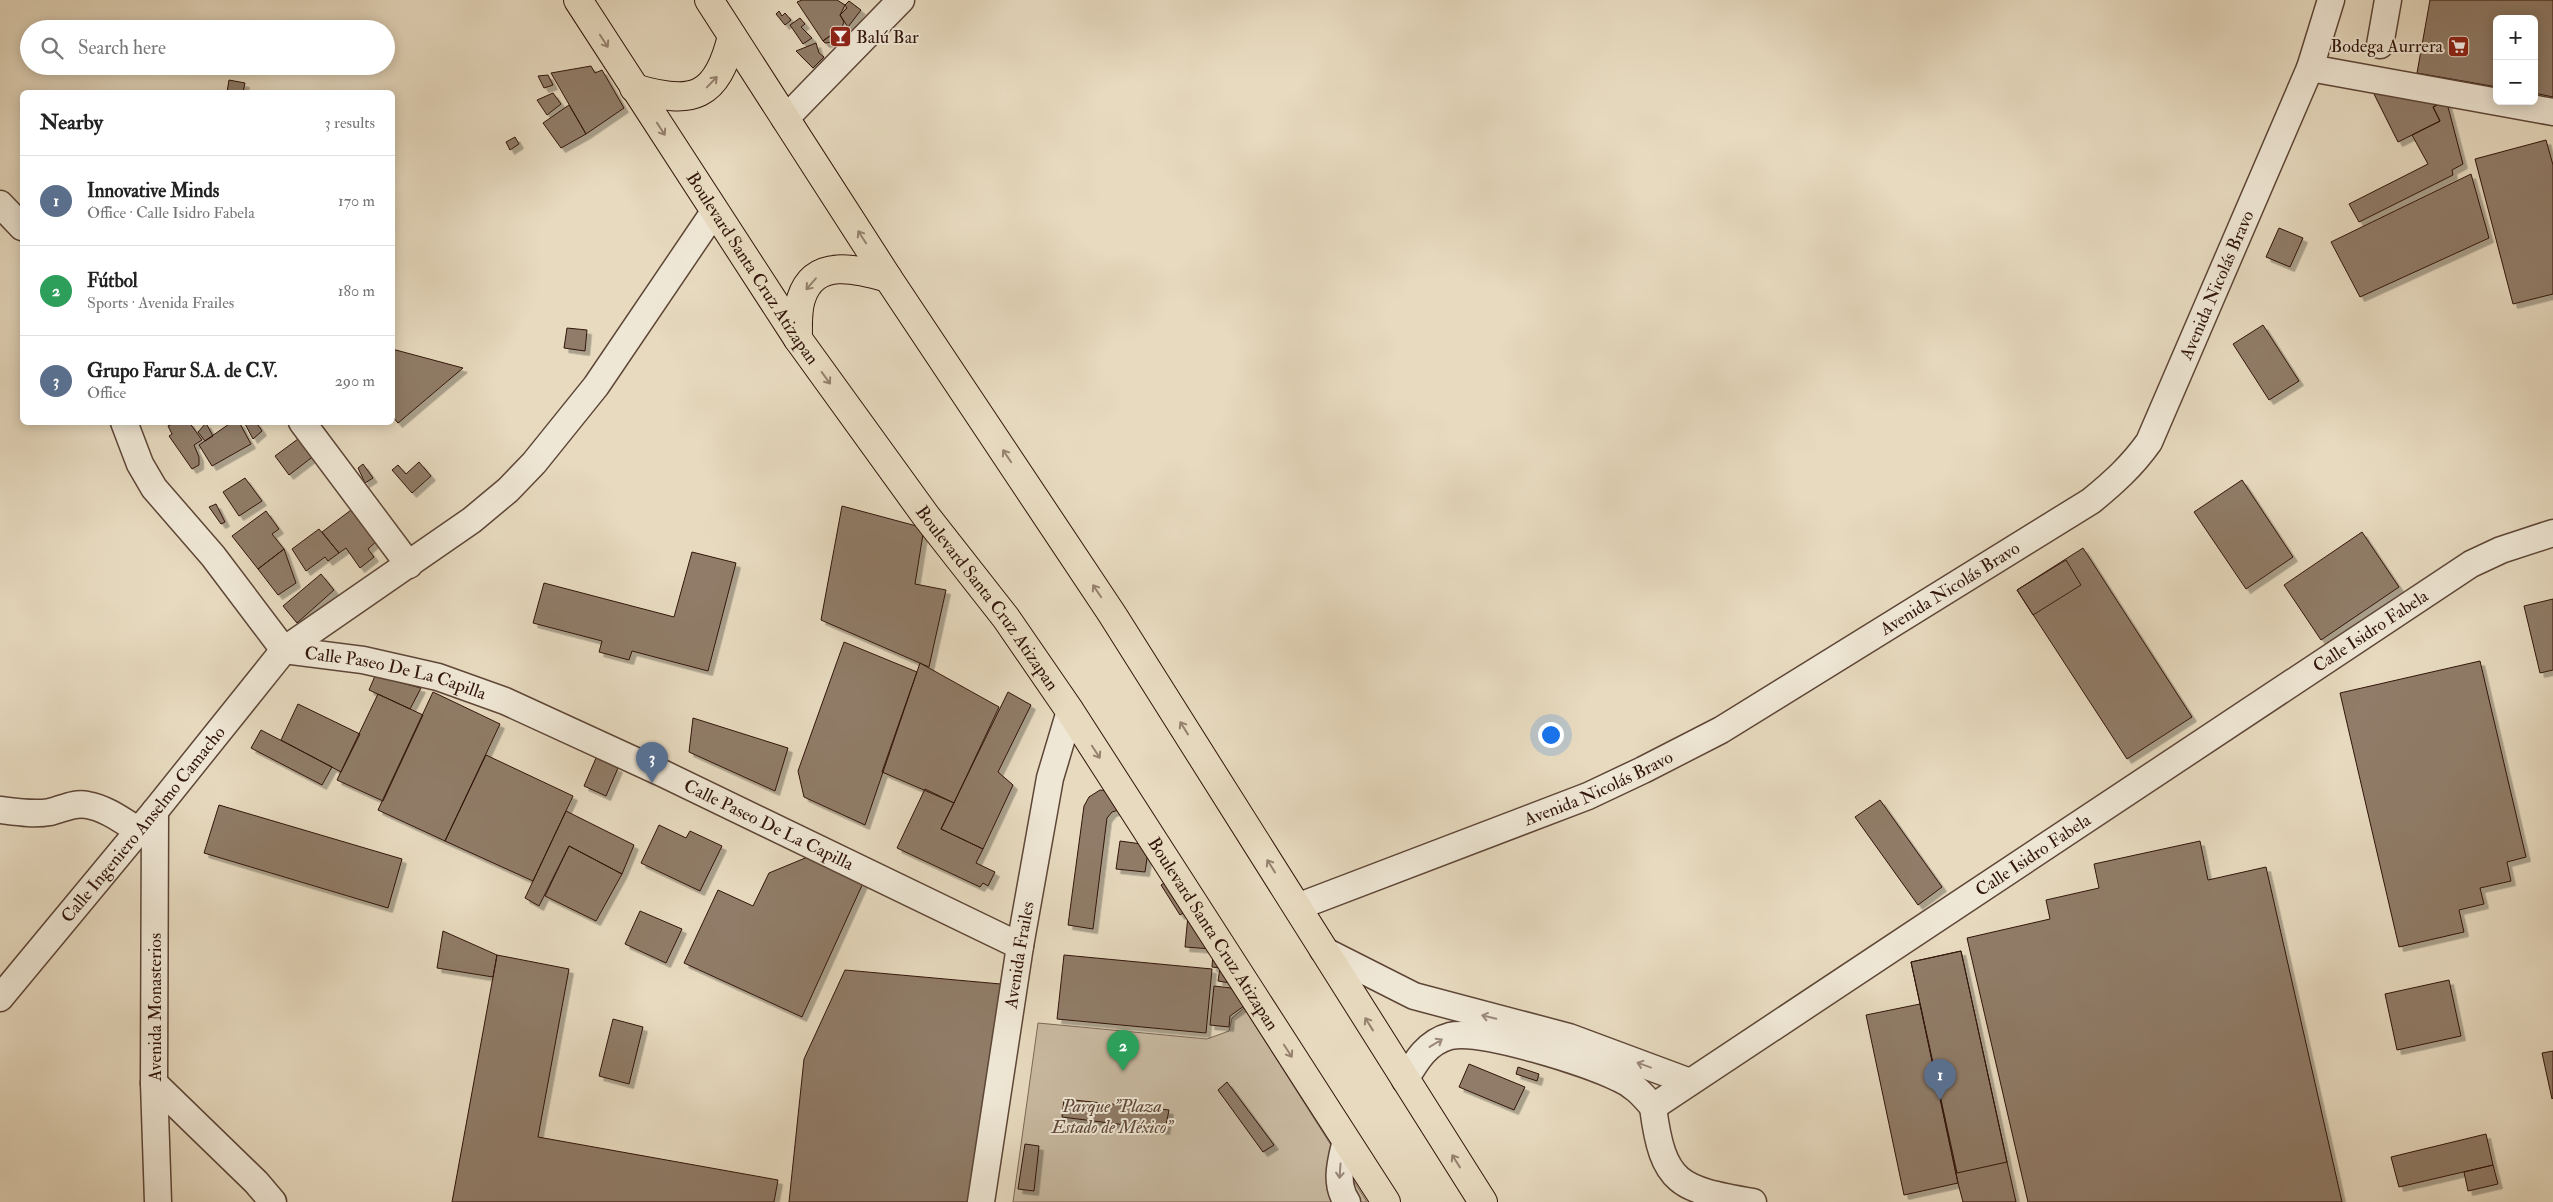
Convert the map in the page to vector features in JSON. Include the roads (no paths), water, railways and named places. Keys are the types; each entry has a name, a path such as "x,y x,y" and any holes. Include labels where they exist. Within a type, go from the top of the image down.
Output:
{"main road":[{"name":"Boulevard Santa Cruz Atizapan","path":"578,0 798,339 926,516 1006,618 1070,711 1386,1202"},
{"path":"709,0 888,278 1112,614 1483,1202"},
{"path":"634,88 673,97 689,96 706,89 719,76 727,58 732,36"},
{"path":"798,339 801,300 809,285 820,274 837,268 858,269 888,278"}],"street":[{"path":"785,119 901,0"},
{"name":"Avenida Nicolás Bravo","path":"1297,907 1588,796 1712,734 2091,501 2113,483 2136,461 2149,442 2310,68 2332,0"},
{"path":"2380,45 2388,0"},
{"path":"2310,68 2553,112"},
{"path":"0,204 20,226"},
{"name":"Calle Ingeniero Anselmo Camacho","path":"0,998 139,831 284,650 472,520 508,490 534,463 596,386 714,212"},
{"path":"125,425 140,464 154,488 212,556 284,650"},
{"path":"304,425 408,565"},
{"name":"Calle Isidro Fabela","path":"1652,1107 2471,564 2501,550 2553,533"},
{"name":"Calle Paseo De La Capilla","path":"284,650 372,662 438,678 505,700 664,774 1020,946"},
{"name":"Avenida Frailes","path":"981,1202 1020,946 1050,778 1070,711"},
{"path":"0,810 20,813 49,812 73,804 87,805 114,815 139,831"},
{"name":"Avenida Monasterios","path":"155,811 154,1083 158,1202"},
{"path":"1323,950 1414,996 1569,1037 1690,1082"},
{"path":"1405,1080 1415,1062 1434,1042 1449,1036 1470,1034 1490,1037 1596,1069 1619,1078 1640,1091 1652,1107 1657,1140 1663,1159 1684,1185 1705,1194 1753,1202"},
{"path":"154,1083 256,1182 273,1202"},
{"path":"1346,1140 1339,1182 1342,1195 1347,1202"}],"place":[{"name":"Balú Bar","path":"840,37"},
{"name":"Bodega Aurrera","path":"2459,46"},
{"name":"Grupo Farur S.A. de C.V.","path":"652,783"},
{"name":"Fútbol","path":"1123,1071"},
{"name":"Innovative Minds","path":"1940,1100"}],"park label":[{"name":"Parque \"Plaza Estado de México\"","path":"1112,1116"}]}
